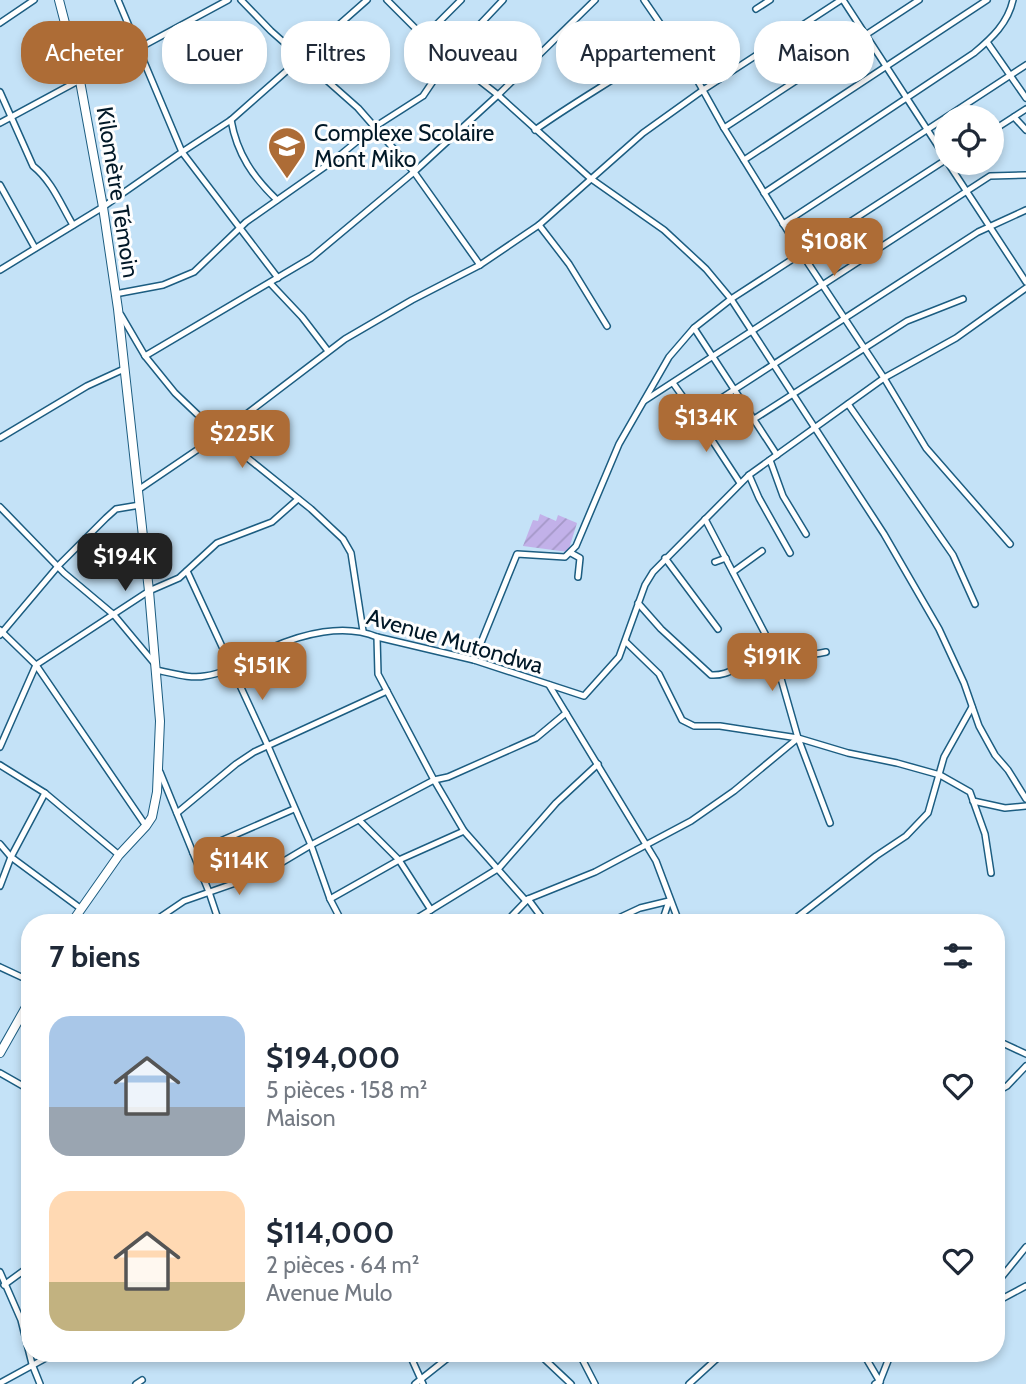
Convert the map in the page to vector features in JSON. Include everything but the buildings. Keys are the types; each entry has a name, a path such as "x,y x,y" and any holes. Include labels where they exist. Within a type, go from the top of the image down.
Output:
{"main road":[{"name":"Kilomètre Témoin","path":"59,0 65,21"},
{"name":"Kilomètre Témoin","path":"81,84 118,309 149,591 160,721 155,806 146,826"},
{"path":"77,914 119,855 146,826"},
{"path":"0,1053 21,1016"}],"street":[{"path":"0,23 34,0"},
{"path":"118,0 127,21"},
{"path":"148,45 228,0"},
{"path":"241,0 281,40"},
{"path":"344,21 367,0"},
{"path":"387,0 408,21"},
{"path":"440,21 461,0"},
{"path":"483,21 503,0"},
{"path":"145,356 311,258 414,172 595,0"},
{"path":"644,0 658,21"},
{"path":"756,9 770,0"},
{"path":"138,490 219,435 328,351 412,300 480,265 539,225 643,133 702,90 842,0 857,21"},
{"path":"874,29 919,0"},
{"path":"744,160 987,0"},
{"path":"764,193 987,42 996,34 1012,8 1013,0"},
{"path":"987,42 1026,98"},
{"path":"874,46 934,140"},
{"path":"783,223 1026,65"},
{"path":"148,72 181,152 278,278"},
{"path":"0,260 2,268 103,207 231,120 281,78"},
{"path":"0,123 73,84"},
{"path":"331,84 358,108 414,172 480,265"},
{"path":"115,295 163,285 194,272 241,228 333,161 373,128 424,96 432,84"},
{"path":"484,84 590,178 664,230 706,269 731,299 884,534 939,629 964,683 979,726 995,755 1026,799"},
{"path":"535,130 606,84"},
{"path":"698,84 802,254 884,378 926,448 1010,544"},
{"path":"724,128 790,84"},
{"path":"0,92 33,166 50,185 73,225"},
{"path":"1004,123 1026,110"},
{"path":"1014,117 1026,130"},
{"path":"231,120 234,137 254,177 278,200"},
{"path":"474,660 517,554 565,557 571,553 619,444 669,357 694,328 731,299 934,168"},
{"path":"956,175 1026,282"},
{"path":"643,402 990,176 1026,176"},
{"path":"0,185 35,248"},
{"path":"693,411 700,412 978,232 1026,210"},
{"path":"539,225 569,264 607,326"},
{"path":"270,283 302,317 328,351"},
{"path":"991,873 985,834 967,790 940,775 798,738 720,726 688,725 682,720 659,674 626,642 648,578 664,558 749,475 884,378 956,338 1026,288"},
{"path":"754,419 907,321 963,299"},
{"path":"118,309 145,356 175,393 219,435 317,514 348,546 363,631"},
{"path":"694,328 777,455"},
{"path":"0,438 87,386 124,369"},
{"path":"673,383 740,483"},
{"path":"848,404 941,536 953,555 975,604"},
{"path":"770,460 783,496 806,534"},
{"path":"749,475 790,553"},
{"path":"0,747 36,665 149,591 172,582 208,548 272,522 298,499"},
{"path":"140,505 116,509 59,565 1,633 36,665 146,826"},
{"path":"0,507 64,573 114,615 155,666"},
{"path":"705,519 766,634 776,659 798,738 830,823"},
{"path":"733,572 762,551"},
{"path":"571,553 580,558 578,576"},
{"path":"664,558 718,629"},
{"path":"715,562 726,558"},
{"path":"187,570 268,746 338,914"},
{"path":"638,603 661,629 711,675 728,673 746,663 763,659 806,657 826,652"},
{"name":"Avenue Mutondwa","path":"155,666 205,677 233,668 287,642 338,630 363,631 474,660 584,696 619,657 626,642"},
{"path":"377,636 378,674 434,780 464,831 538,914"},
{"path":"549,685 661,872 675,914"},
{"path":"177,813 236,764 268,746 387,691"},
{"path":"802,914 908,834 930,811 944,757 972,707"},
{"path":"164,914 184,901 264,873 434,780 448,777 536,738 566,713"},
{"path":"514,914 527,900 596,872 701,814 734,791 798,738"},
{"path":"424,914 499,869 556,803 598,764"},
{"path":"0,765 45,793 119,855"},
{"path":"159,769 216,914"},
{"path":"0,886 11,857 45,793"},
{"path":"973,801 1005,808 1026,806"},
{"path":"193,853 295,809"},
{"path":"359,820 399,860 431,910"},
{"path":"330,899 399,860 464,831"},
{"path":"0,844 11,857 80,908"},
{"path":"627,914 669,901"},
{"path":"665,914 669,901"},
{"path":"0,967 21,977"},
{"path":"1005,1044 1026,1054"},
{"path":"1005,1087 1026,1066"},
{"path":"0,1073 21,1085"},
{"path":"1005,1273 1026,1247"},
{"path":"0,1272 21,1320"},
{"path":"4,1285 21,1273"},
{"path":"1005,1297 1026,1286"},
{"path":"0,1383 36,1362"},
{"path":"413,1362 422,1382"},
{"path":"415,1384 422,1382 444,1362"},
{"path":"548,1362 571,1384"},
{"path":"584,1362 595,1384"},
{"path":"689,1384 713,1362"},
{"path":"867,1362 877,1383"},
{"path":"877,1383 887,1362"},
{"path":"32,1364 40,1384"}],"shaded area":[{"path":"540,514 556,521 558,515 577,523 568,552 523,546 533,520 538,521"}],"place":[{"name":"Complexe Scolaire Mont Miko","path":"287,180"}]}
